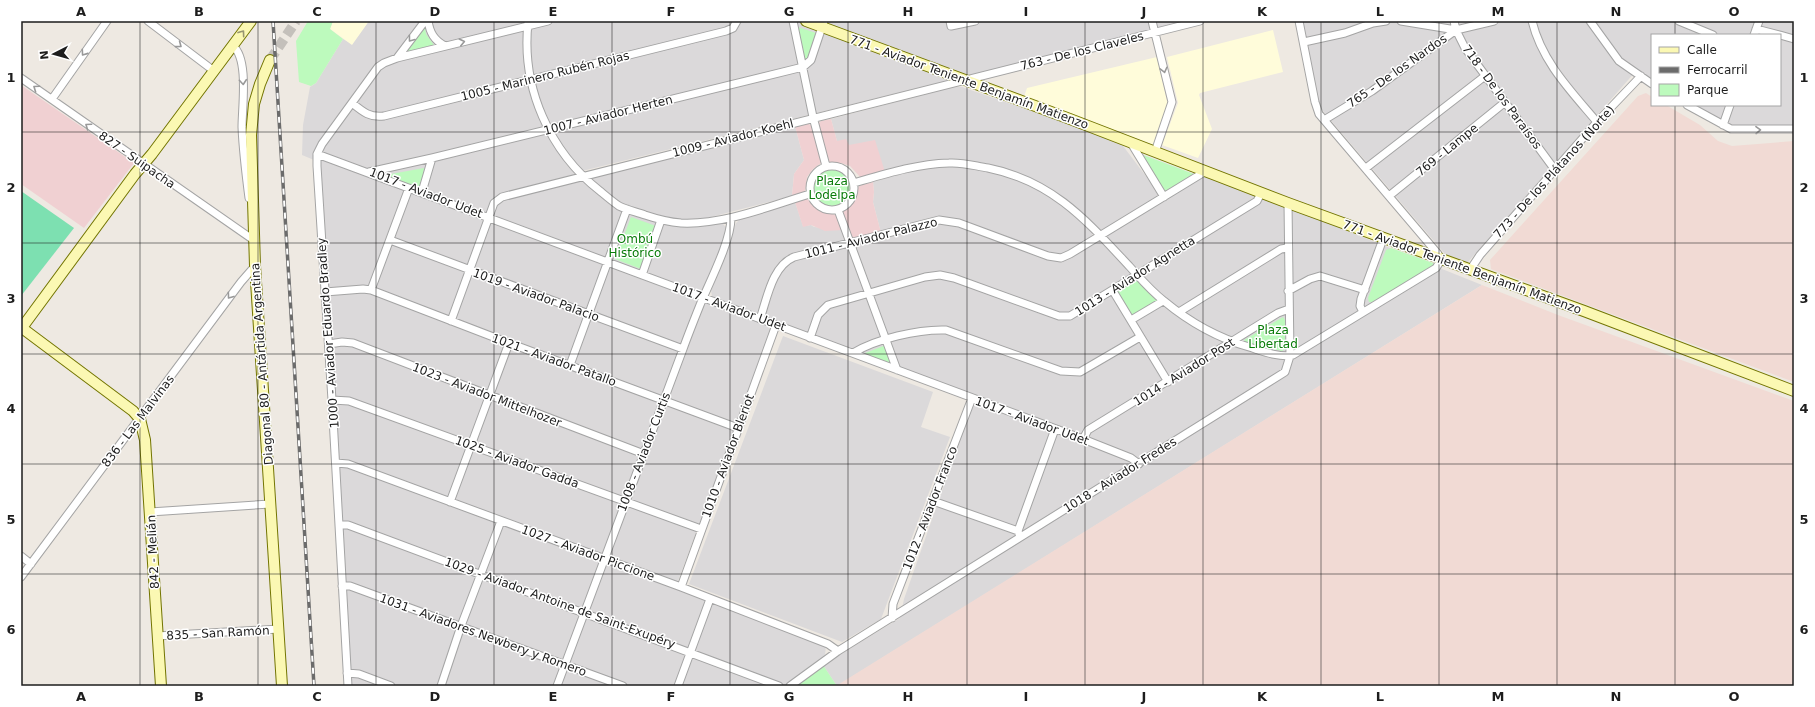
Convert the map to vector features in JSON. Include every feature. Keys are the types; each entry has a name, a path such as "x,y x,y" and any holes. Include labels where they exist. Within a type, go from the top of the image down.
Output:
{"street":[{"path":"52,99 107,21"},
{"path":"148,21 214,71"},
{"path":"140,419 133,411 21,329 251,21"},
{"path":"397,58 424,21"},
{"path":"428,21 433,36 438,42 445,46"},
{"path":"317,154 322,144 378,67 384,63 397,58 528,24 548,21"},
{"name":"1005 - Marinero Rubén Rojas","path":"352,103 366,115 379,117 726,31 734,28 737,21"},
{"path":"793,21 813,117 826,166"},
{"name":"771 - Aviador Teniente Benjamín Matienzo","path":"806,21 823,24 964,80 1206,171 1288,204 1584,311 1794,391"},
{"path":"950,21 951,26 975,21"},
{"path":"1152,21 1172,102 1155,152"},
{"name":"763 - De los Claveles","path":"964,80 1200,21"},
{"path":"854,183 908,168 958,163 1020,177 1057,196 1101,236 1162,301 1193,322 1232,342 1281,356 1290,356 1436,268 1441,260 1438,254 1390,196 1319,114 1315,102 1299,21"},
{"path":"1304,42 1345,33 1374,23 1386,21"},
{"path":"1401,21 1456,30"},
{"name":"718 - De los Paraísos","path":"1454,21 1456,30 1465,48 1504,103 1555,170"},
{"name":"765 - De los Nardos","path":"1324,120 1372,91 1456,30 1494,21"},
{"path":"1532,21 1545,57 1570,92 1597,122"},
{"path":"1590,21 1619,61 1651,83"},
{"path":"1678,21 1710,34"},
{"path":"1759,21 1755,32 1771,34"},
{"path":"528,24 527,53 530,79 548,129 560,149 582,176 619,206 661,220 676,223 694,223 730,218 810,194"},
{"path":"803,67 811,60 823,24"},
{"path":"1781,36 1794,39"},
{"name":"Diagonal 80 - Antártida Argentina","path":"233,46 238,49 241,57 244,96 243,132 248,191 255,237 255,266 282,686"},
{"path":"255,237 251,120 260,84 270,60"},
{"name":"1007 - Aviador Herten","path":"369,172 432,158 803,67"},
{"path":"1366,168 1485,76"},
{"name":"773 - De los Plátanos (Norte)","path":"1470,270 1480,255 1597,122 1641,76"},
{"name":"827 - Suipacha","path":"21,78 143,164 255,237"},
{"name":"1009 - Aviador Koehl","path":"489,217 494,203 502,197 813,117 964,80"},
{"name":"769 - Lampe","path":"1390,196 1504,103"},
{"path":"1689,106 1723,125 1737,130 1794,129"},
{"path":"1723,125 1730,106"},
{"path":"1131,143 1164,197"},
{"name":"1017 - Aviador Udet","path":"317,154 369,172 852,354 1083,439 1131,458 1139,464"},
{"name":"1000 - Aviador Eduardo Bradley","path":"317,154 348,686"},
{"path":"422,192 432,158"},
{"path":"833,165 846,170 854,183 853,196 850,202 838,210 824,209 818,206 810,194 810,187 815,174 826,166 833,165"},
{"name":"1011 - Aviador Palazzo","path":"760,319 777,273 783,264 794,258 930,221 943,220 959,223 1048,256 1058,258 1070,254 1101,236 1206,171"},
{"path":"325,292 363,289 371,290 409,188"},
{"name":"1013 - Aviador Agnetta","path":"810,338 818,315 825,307 840,300 925,277 940,275 954,278 1065,317 1075,314 1257,201 1261,193"},
{"path":"1288,204 1287,248 1290,356"},
{"path":"570,366 627,209"},
{"path":"838,210 897,370"},
{"path":"451,321 489,217"},
{"name":"1008 - Aviador Curtis","path":"557,686 683,349 730,230 730,218"},
{"path":"642,275 661,220"},
{"path":"1363,312 1360,306 1364,290 1383,239"},
{"name":"1019 - Aviador Palacio","path":"390,240 683,349"},
{"path":"1179,312 1281,249 1287,248"},
{"name":"836 - Las Malvinas","path":"21,577 241,282 255,266"},
{"path":"1288,291 1310,279 1320,276 1364,290"},
{"name":"1021 - Aviador Patallo","path":"371,290 738,428"},
{"path":"1113,291 1168,382"},
{"path":"1130,320 1162,301"},
{"name":"1014 - Aviador Post","path":"1083,439 1088,430 1278,313 1288,309"},
{"name":"1010 - Aviador Bleriot","path":"681,587 776,325"},
{"path":"852,354 887,340 932,330 946,330 1061,372 1072,373 1080,372 1089,368 1140,337"},
{"name":"1023 - Aviador Mittelhozer","path":"329,344 342,342 353,343 644,454"},
{"path":"450,502 509,343"},
{"name":"1018 - Aviador Fredes","path":"790,686 838,651 892,618 1019,534 1139,464 1282,375 1286,370 1290,356"},
{"name":"1012 - Aviador Franco","path":"892,618 893,604 972,398"},
{"name":"1025 - Aviador Gadda","path":"332,400 349,401 702,529"},
{"name":"842 - Melián","path":"140,419 144,433 161,686"},
{"path":"933,501 1019,534 1055,429"},
{"name":"1027 - Aviador Piccione","path":"336,463 348,464 681,587 828,644 838,651"},
{"path":"150,512 270,504"},
{"path":"441,686 461,626 501,521"},
{"name":"1029 - Aviador Antoine de Saint-Exupéry","path":"339,525 348,525 779,686"},
{"path":"21,556 31,564"},
{"name":"1031 - Aviadores Newbery y Romero","path":"342,586 350,586 623,686"},
{"path":"678,686 710,599"},
{"name":"835 - San Ramón","path":"157,636 279,629"},
{"path":"347,673 359,674 392,686"}],"shaded area":[{"path":"333,21 369,21 352,45 330,29"},
{"path":"369,21 1189,21 574,173 622,210 663,222 722,223 727,228 727,232 699,300 767,324 770,329 770,334 675,589 826,646 825,655 792,680 798,686 351,686 314,160 302,155 303,125 310,87 316,83 343,39 352,44"},
{"path":"1300,21 1794,21 1794,127 1741,127 1729,125 1697,106 1781,106 1781,34 1651,34 1651,79 1636,71 1468,262 1463,263 1450,259 1445,254 1322,110 1318,101"},
{"path":"1273,30 1283,72 1200,93 1199,95 1212,129 1198,158 1162,145 1178,103 1167,57"},
{"path":"1157,57 1168,106 1154,145 1024,97 1027,88"},
{"path":"21,85 134,163 84,228 21,184"},
{"path":"953,87 962,87 1120,142 1158,192 1159,196 1101,231 1066,200 1049,188 1001,168 958,160 928,161 885,172 849,145 837,141 831,119"},
{"path":"1646,93 1651,96 1651,106 1668,106 1700,125 1718,141 1732,146 1794,141 1794,382 1491,269 1490,260 1638,96"},
{"path":"831,119 837,141 846,139 849,145 875,140 885,172 861,178 850,166 841,163 830,163 817,125 821,121"},
{"path":"807,123 812,126 821,163 813,169 807,177 805,192 792,196 794,174 804,160 795,126"},
{"path":"795,126 804,160 794,174 792,196 707,218 686,220 666,218 629,208 616,201 591,180 594,177"},
{"path":"959,166 1002,174 1038,189 1061,204 1092,232 1093,237 1073,251 1056,256 948,218 930,218 881,233 873,202 873,182 916,169"},
{"path":"1208,175 1482,285 837,686 823,665 900,618 904,599 975,397 768,318 766,316 766,312 781,270 790,261 936,222 955,224 1047,259 1062,261 1069,259 1202,176"},
{"path":"873,182 873,202 881,233 851,240 841,210 852,202 859,186"},
{"path":"806,199 809,200 819,211 836,215 843,230 825,231 811,225 803,227 795,202"},
{"path":"795,202 803,226 811,225 814,227 843,230 844,241 806,252 774,272 757,313 712,297 711,290 736,223 741,218"},
{"path":"1482,285 1558,315 1794,401 1794,686 836,686"},
{"path":"783,336 933,392 921,427 950,437 881,619 842,642 689,584"}],"green space":[{"path":"308,21 333,21 330,29 343,39 316,83 311,86 299,82 296,41"},
{"path":"425,27 426,34 434,45 403,53"},
{"path":"798,27 816,33 808,59 805,62"},
{"path":"1138,153 1194,174 1166,192"},
{"path":"424,168 421,190 380,176"},
{"name":"Plaza Lodelpa","path":"832,168 846,174 852,188 846,202 832,208 818,202 812,188 818,174"},
{"path":"21,191 74,228 21,296"},
{"name":"Ombú Histórico","path":"631,217 656,226 641,269 615,259"},
{"path":"1391,248 1433,263 1434,266 1374,302 1369,302 1368,298 1386,250"},
{"path":"1138,278 1160,300 1131,318 1115,293"},
{"name":"Plaza Libertad","path":"1283,317 1285,320 1285,349 1282,351 1246,343 1244,340"},
{"path":"886,345 893,364 860,355"},
{"path":"823,665 837,686 797,685"}],"tunnel":[{"path":"270,60 296,21"}],"railway":[{"path":"273,21 314,686"}]}
